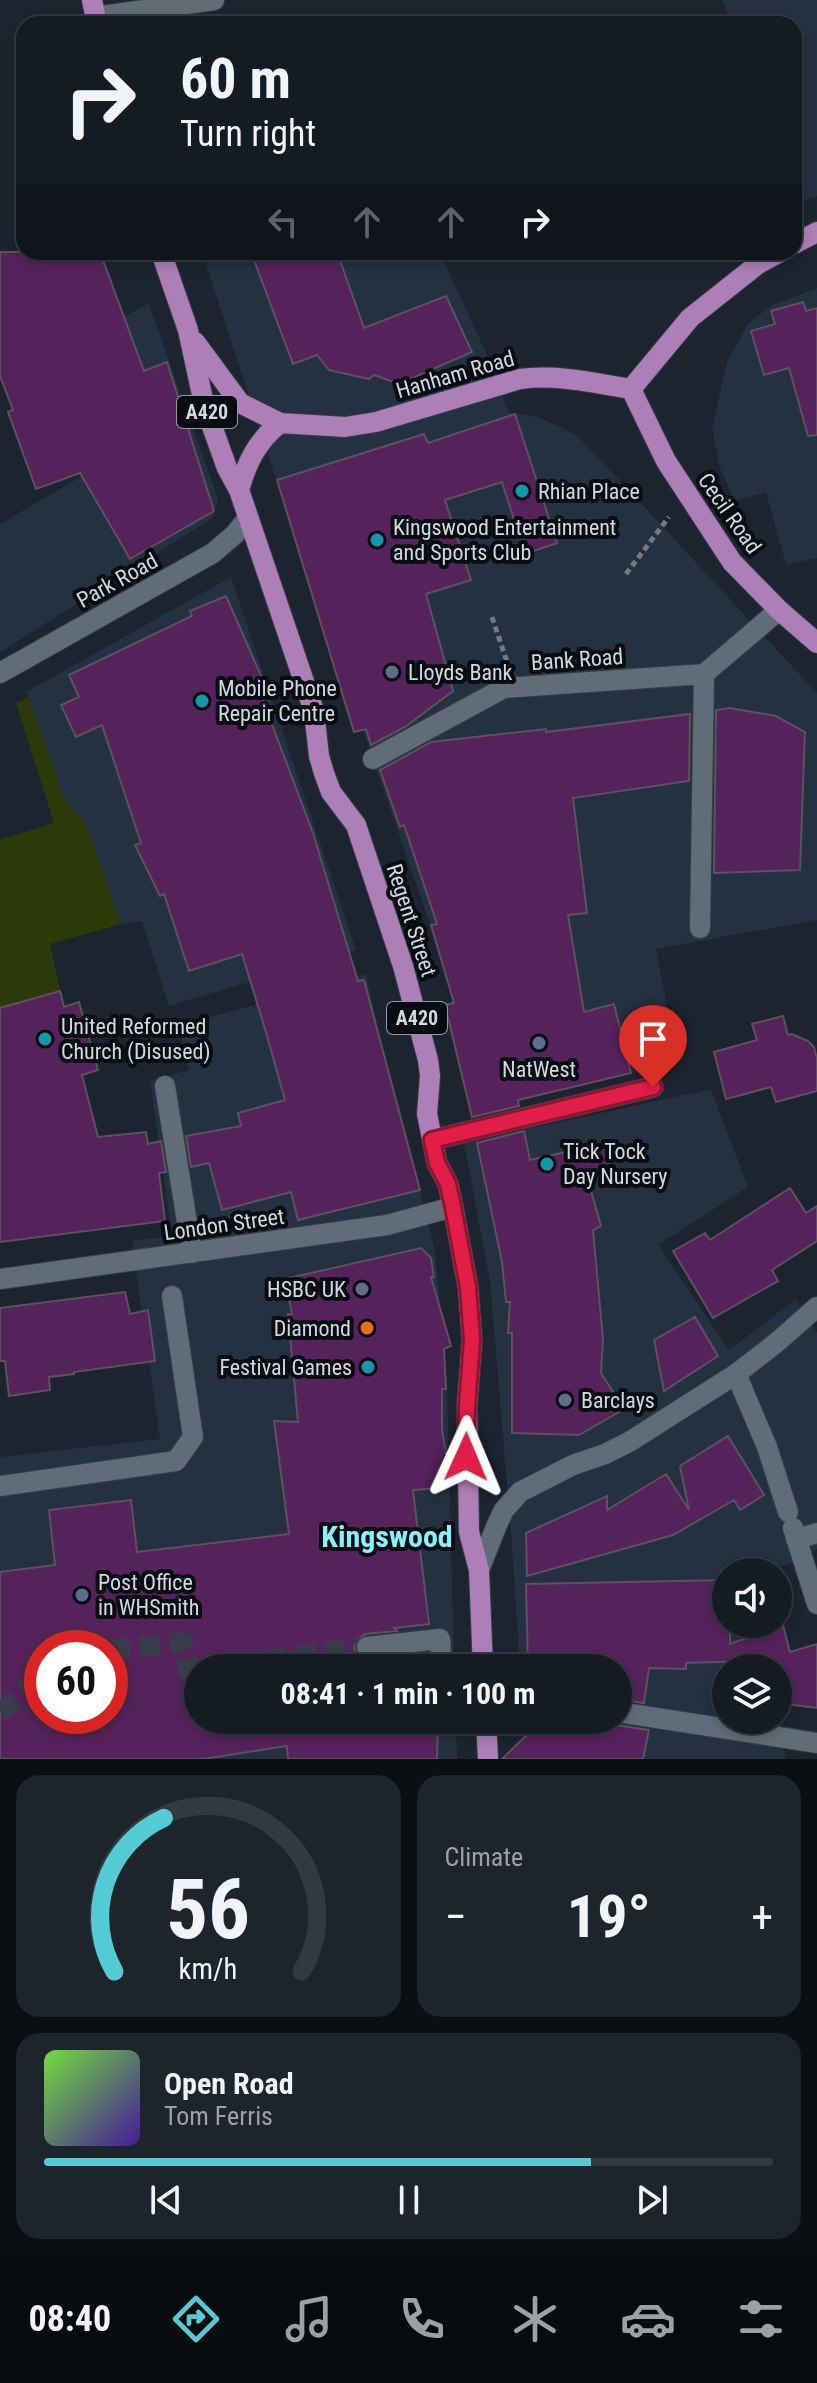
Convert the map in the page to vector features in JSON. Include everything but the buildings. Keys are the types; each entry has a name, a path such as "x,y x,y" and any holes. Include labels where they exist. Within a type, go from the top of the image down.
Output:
{"main road":[{"name":"A420","path":"164,260 188,330 204,404 227,468 239,490"},
{"path":"631,389 690,318 765,260"},
{"name":"Hanham Road","path":"188,330 240,403 280,423 345,427 376,422 520,379 542,376 631,389"},
{"name":"Cecil Road","path":"631,389 666,461 732,562 817,643"},
{"name":"A420","path":"239,490 257,444 280,423"},
{"name":"Regent Street","path":"239,490 314,711 319,756 331,792 356,825 403,966 428,1060 430,1076 426,1109 437,1163 448,1184 468,1287 472,1340 467,1407 469,1532 479,1570 482,1654"},
{"path":"487,1734 488,1759"}],"street":[{"path":"95,14 214,0"},
{"name":"Park Road","path":"0,673 213,553 248,518"},
{"path":"700,928 704,674 779,610"},
{"name":"Bank Road","path":"373,759 504,688 704,674"},
{"path":"165,1086 192,1253"},
{"path":"432,1140 653,1087"},
{"name":"London Street","path":"0,1279 387,1225 453,1207"},
{"path":"0,1486 176,1461 193,1437 172,1296"},
{"path":"479,1570 500,1519 520,1492 573,1465 629,1442 736,1374 817,1307"},
{"path":"736,1374 767,1447 817,1604"},
{"path":"792,1527 817,1533"},
{"path":"367,1647 440,1639 443,1654"},
{"path":"632,1714 817,1743"}],"path":[{"path":"626,574 687,493"},
{"path":"492,617 516,687"}],"shaded area":[{"path":"723,0 817,0 817,196 802,202 802,16 728,16"},
{"path":"205,260 444,260 487,355 509,413 539,417 575,434 817,693 817,920 656,949 678,1062 470,1111 445,1005 456,999 277,482"},
{"path":"817,288 817,558 786,565 766,492 734,501 720,468 712,428 727,362 747,326 773,305"},
{"path":"149,304 218,499 213,518 0,652 0,524 106,462 65,346"},
{"path":"231,577 356,950 169,1006 142,921 121,924 84,819 66,802 26,692"},
{"path":"366,974 380,1040 435,1250 447,1382 454,1654 184,1654 184,1734 456,1734 457,1759 0,1759 0,1457 160,1439 132,1241 172,1236 150,1081 189,1070 178,1026"},
{"path":"711,1089 748,1187 658,1245 729,1350 796,1299 817,1333 817,1549 792,1563 792,1558 712,1558 712,1638 742,1638 742,1654 712,1654 712,1734 783,1734 785,1759 526,1759 524,1734 632,1734 632,1654 519,1654 490,1282 464,1143"}],"green space":[{"path":"28,697 66,802 84,819 121,924 50,944 60,991 0,1008 0,840 54,823 16,703"}],"tunnel":[{"path":"128,1648 183,1642 185,1654"},
{"path":"314,1654 367,1647"},
{"path":"0,1712 24,1693"}],"place":[{"name":"Rhian Place","path":"522,491"},
{"name":"Kingswood Entertainment and Sports Club","path":"377,540"},
{"name":"Lloyds Bank","path":"392,672"},
{"name":"Mobile Phone Repair Centre","path":"202,701"},
{"name":"United Reformed Church (Disused)","path":"45,1039"},
{"name":"NatWest","path":"539,1043"},
{"name":"Tick Tock Day Nursery","path":"547,1164"},
{"name":"HSBC UK","path":"362,1289"},
{"name":"Diamond","path":"367,1328"},
{"name":"Festival Games","path":"368,1367"},
{"name":"Barclays","path":"565,1400"},
{"name":"Post Office in WHSmith","path":"82,1595"}],"district":[{"name":"Kingswood","path":"387,1537"}],"route":[{"path":"466,1457 472,1340 468,1287 448,1184 437,1163 432,1140 653,1087"}]}
